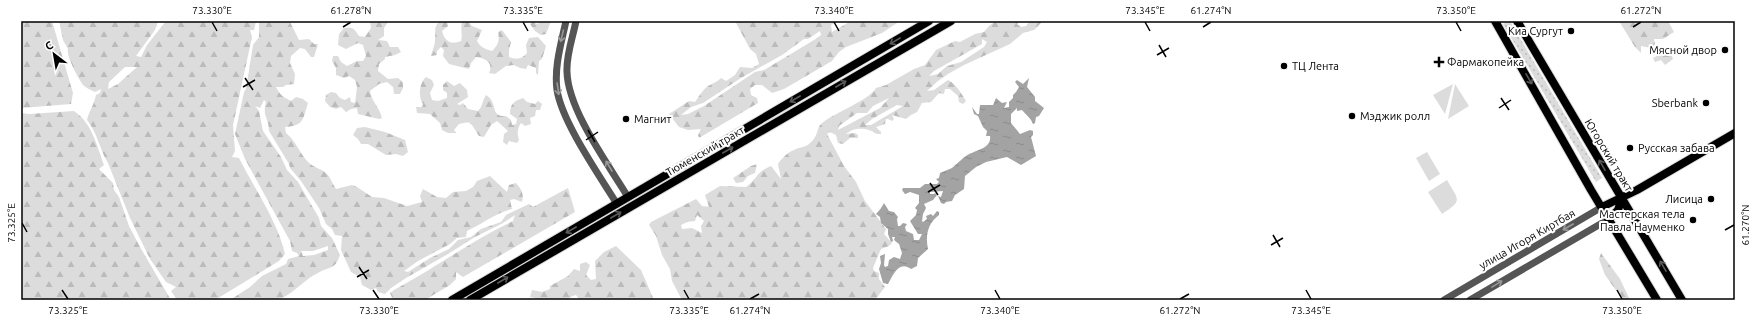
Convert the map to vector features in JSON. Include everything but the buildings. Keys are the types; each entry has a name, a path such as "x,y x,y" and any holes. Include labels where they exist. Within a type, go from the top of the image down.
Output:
{"main road":[{"name":"Тюменский тракт","path":"452,300 929,21"},
{"name":"Тюменский тракт","path":"470,300 951,21"},
{"path":"1495,21 1657,300"},
{"name":"Югорский тракт","path":"1517,21 1682,300"},
{"name":"улица Игоря Киртбая","path":"1602,207 1622,198 1735,134"},
{"path":"1609,219 1618,210 1622,198"}],"street":[{"path":"566,21 556,70 557,91 564,113 576,137 617,204"},
{"path":"576,21 568,58 567,72 572,97 590,134 628,197"},
{"name":"улица Игоря Киртбая","path":"1444,300 1602,207"},
{"path":"1470,300 1609,219"}],"green space":[{"path":"21,21 52,21 73,93 71,104 21,108"},
{"path":"59,21 158,21 155,30 136,56 141,57 147,45 166,21 256,21 254,30 250,30 252,37 233,125 235,151 232,157 239,158 277,230 285,254 279,261 215,300 177,300 171,291 176,287 166,282 150,259 130,218 96,136 87,120 96,95 100,93 101,89 95,92 83,85 73,67 68,49 63,40","holes":["125,67 137,67 118,84 108,89 109,82"]},
{"path":"259,21 301,21 290,22 299,40 309,39 314,44 318,44 314,57 311,57 305,49 300,48 291,56 290,63 295,74 294,84 276,87 282,96 291,101 296,97 303,99 308,103 302,121 296,125 285,127 286,133 293,140 309,163 324,171 328,175 336,189 352,185 372,197 384,198 407,206 422,202 420,196 423,189 437,197 446,198 453,192 466,191 473,187 477,181 490,176 507,192 509,185 516,183 520,188 523,194 522,202 514,199 510,200 512,209 467,231 466,237 457,238 450,244 418,261 404,271 408,272 430,258 449,249 458,240 471,237 481,229 501,222 506,215 529,204 533,207 568,188 575,212 463,277 456,272 456,279 450,285 425,300 393,300 390,293 394,290 482,237 513,221 515,215 406,278 385,294 378,292 376,288 371,290 362,285 360,277 351,272 341,250 342,236 335,235 332,229 326,224 319,208 301,181 290,168 269,131 265,115 266,102 264,100 260,108 255,106 259,111 263,131 281,157 287,170 298,182 319,218 321,226 332,238 340,255 332,267 313,276 282,298 264,301 230,300 250,287 262,276 286,264 288,259 299,256 297,253 292,251 290,241 245,159 235,134 244,92 246,89 253,45 259,37","holes":["328,246 328,250 314,255 303,256 301,251 313,251"]},
{"path":"370,21 396,21 388,22 384,28 384,36 378,40 387,41 390,47 398,47 401,52 385,57 385,59 379,64 378,71 388,79 398,78 403,82 403,88 400,94 394,94 393,87 387,82 379,84 370,91 372,98 381,114 382,118 379,119 358,114 357,108 346,112 341,107 336,109 330,107 325,101 326,95 331,92 336,93 340,98 345,100 350,97 351,102 355,103 357,87 355,80 349,76 344,78 336,75 336,68 332,61 333,56 338,56 341,62 347,66 357,61 363,61 366,56 363,45 358,43 346,49 338,45 339,34 344,28 349,27 355,30 359,36 365,37 371,28"},
{"path":"440,21 447,21 448,26 442,31 445,38 449,42 454,43 461,41 462,22 469,22 472,26 482,30 477,41 478,43 483,48 492,51 498,43 498,32 502,30 511,42 509,57 514,58 521,58 527,53 526,45 529,38 538,37 546,46 542,59 539,61 538,75 536,73 536,68 528,65 526,69 514,65 506,66 495,74 489,73 490,66 488,62 476,57 471,63 469,69 449,64 443,56 444,50 441,47 437,51 437,55 431,56 435,42 436,28"},
{"path":"533,21 537,24 542,21 551,21 546,34 541,35 535,31 530,24"},
{"path":"735,21 840,21 831,25 832,32 851,21 900,21 882,33 846,47 839,52 832,61 784,89 772,93 762,85 755,85 750,89 751,95 757,98 758,103 699,138 698,135 701,129 688,130 679,127 669,114 689,101 695,102 708,86 721,78 726,81 735,75 740,67 752,68 759,64 756,54 750,49","holes":["820,31 821,35 764,70 755,72 704,106 688,114 681,115 691,107 703,103 741,78 782,55 804,39 808,39"]},
{"path":"996,21 1020,21 1017,24 1021,27 1026,26 1029,22 1027,21 1043,21 1034,30 1023,33 1010,44 948,74 927,91 934,90 948,80 951,81 966,101 963,104 959,102 958,96 950,89 945,89 944,94 939,93 931,102 922,103 917,112 906,119 892,115 894,119 892,121 886,119 885,124 876,127 881,134 877,134 866,129 849,131 846,134 855,133 858,135 858,138 850,138 843,144 838,143 836,135 830,132 827,134 844,166 856,182 865,201 886,229 884,234 892,243 881,249 873,268 874,271 879,273 879,279 885,287 875,300 682,300 672,281 670,269 662,255 656,236 649,225 651,222 696,199 702,206 709,207 705,195 720,186 746,187 762,171 771,166 781,179 778,164 779,162 789,152 809,144 816,135 821,124 867,97 876,88 886,85 914,69 925,65 936,50 955,41 960,42 975,34 984,32","holes":["982,39 987,42 984,47 961,62 947,66 938,74 929,76 934,71 982,44","889,98 880,108 838,130 839,126 857,113 867,113 873,106","897,105 903,106 871,125 865,125 872,119","697,215 704,221 701,226 702,233 692,228 682,229 681,225 687,222 695,221"]},
{"path":"1510,21 1602,178 1596,182 1503,24"},
{"path":"1619,21 1668,21 1674,32 1663,39 1654,39 1655,44 1651,48 1641,46 1641,53 1635,47"},
{"path":"1670,51 1673,59 1665,65 1661,60 1655,62 1653,58"},
{"path":"426,77 432,80 434,85 430,93 432,100 438,101 447,98 447,93 443,90 443,85 447,81 454,86 460,83 467,90 468,97 457,104 460,105 463,103 468,109 478,111 486,95 490,98 496,112 511,120 512,125 516,124 517,119 510,114 511,108 517,100 523,98 527,102 535,104 538,101 542,104 540,110 536,110 535,116 530,118 531,124 525,126 521,123 518,129 519,140 517,143 509,141 507,145 503,142 504,134 508,131 497,121 491,125 484,137 479,136 472,125 468,122 459,124 454,130 456,133 448,133 442,130 440,123 430,114 417,113 416,107 422,107 423,104 420,98 420,90"},
{"path":"1453,84 1445,114 1433,95"},
{"path":"1455,84 1469,106 1448,119"},
{"path":"74,111 90,128 104,165 99,169 113,183 114,190 119,197 129,226 171,300 21,300 21,113 29,114"},
{"path":"365,127 385,132 405,140 408,152 403,156 396,154 386,155 368,144 361,144 353,135 357,128"},
{"path":"1427,152 1440,174 1429,181 1416,158"},
{"path":"757,164 755,173 748,176 743,182 736,183 733,178 751,166"},
{"path":"1447,180 1457,200 1453,206 1442,214 1428,192"},
{"path":"616,246 641,270 654,300 580,300 576,295 565,300 557,301 530,297 532,290 542,292 550,289 550,286 568,276 574,269 580,271 580,264 586,262 590,265 586,275 591,280 596,279 595,261 604,252"},
{"path":"1601,253 1620,279 1630,300 1623,300 1605,275 1599,259"}],"water":[{"path":"1029,78 1027,87 1035,97 1035,101 1044,108 1039,116 1036,117 1035,123 1033,124 1030,118 1022,110 1017,111 1017,108 1011,114 1011,123 1020,134 1030,130 1033,131 1033,135 1031,137 1036,156 1021,165 1007,157 986,162 976,167 965,176 964,189 955,195 952,201 944,204 941,203 938,196 941,197 943,191 930,192 930,194 935,193 937,195 933,200 924,204 926,208 922,221 923,222 927,219 926,216 931,214 933,216 937,211 939,212 939,215 932,222 928,230 928,249 918,258 917,266 911,269 903,266 900,267 894,273 888,284 883,283 879,269 881,263 880,256 885,254 885,267 888,266 889,260 894,257 900,259 902,253 899,244 894,240 895,237 892,237 893,241 891,242 888,229 881,223 880,217 876,214 884,203 889,211 894,212 898,217 898,226 903,223 907,224 905,227 906,231 913,234 914,240 919,240 922,234 918,234 910,221 916,215 917,210 915,208 919,203 919,195 910,192 905,194 902,190 903,188 920,188 925,184 937,184 939,182 936,179 939,178 940,173 952,168 969,154 982,149 988,144 990,136 986,136 987,131 983,127 978,116 974,114 972,107 977,114 979,114 980,105 993,105 996,98 1002,103 1007,102 1004,108 1009,107 1009,102 1019,87 1015,82 1017,80 1023,84"}],"place":[{"name":"Киа Сургут","path":"1571,31"},
{"name":"Мясной двор","path":"1725,50"},
{"name":"Фармакопейка","path":"1439,62"},
{"name":"ТЦ Лента","path":"1284,66"},
{"name":"Sberbank","path":"1706,103"},
{"name":"Мэджик ролл","path":"1352,116"},
{"name":"Магнит","path":"626,119"},
{"name":"Русская забава","path":"1630,148"},
{"name":"Лисица","path":"1711,199"},
{"name":"Мастерская тела Павла Науменко","path":"1693,220"}]}
